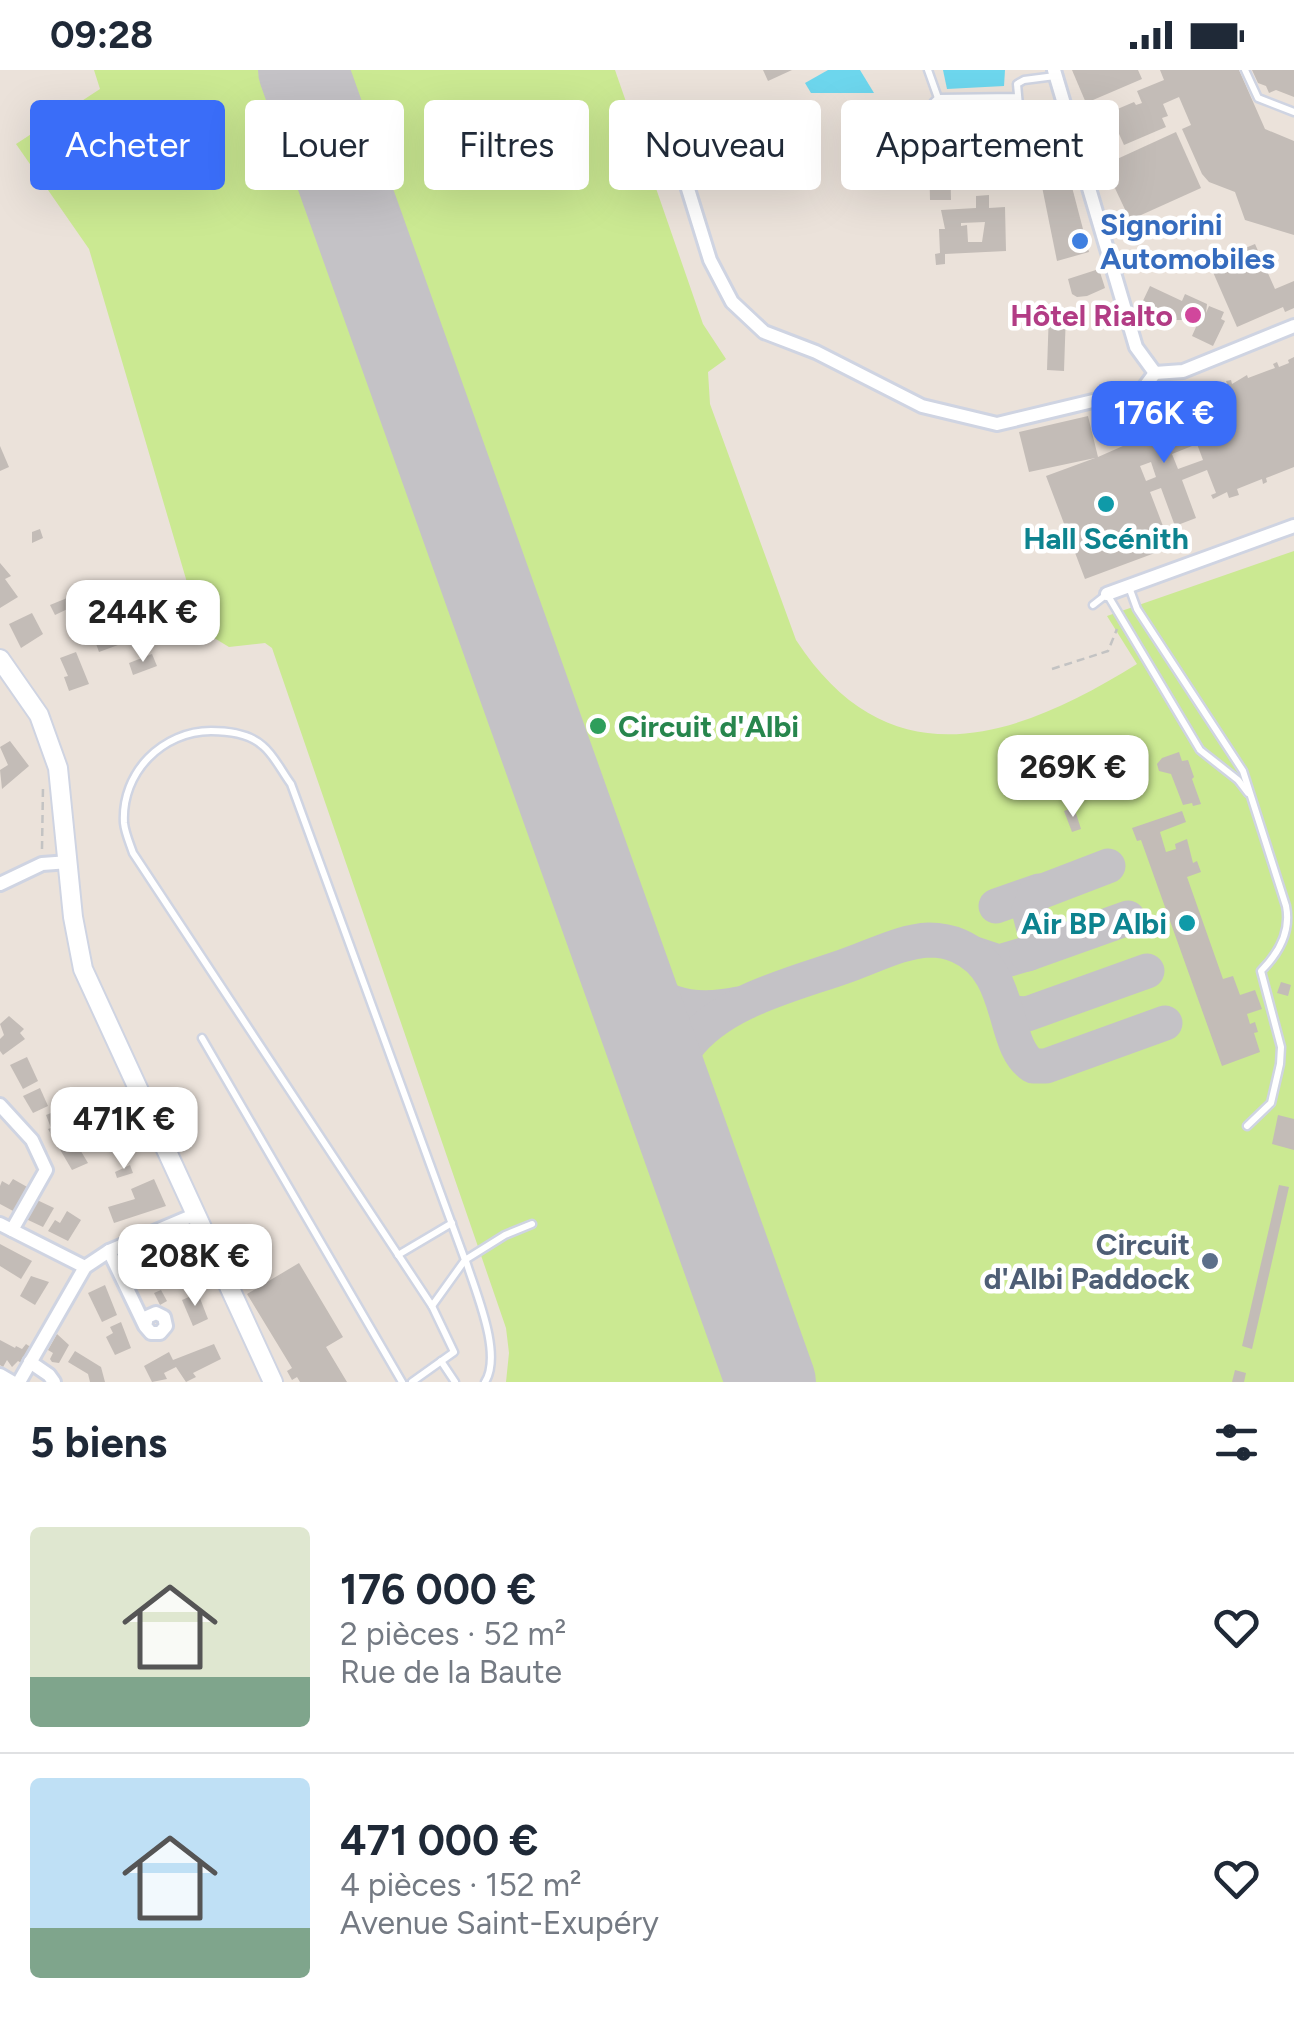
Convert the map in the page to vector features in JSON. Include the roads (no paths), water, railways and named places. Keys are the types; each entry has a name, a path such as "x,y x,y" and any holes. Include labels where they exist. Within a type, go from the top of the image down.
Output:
{"street":[{"path":"1055,73 1136,347 1155,373"},
{"path":"688,190 710,260 732,302 764,332 816,352 922,406 997,424 1143,389 1155,373 1183,371 1294,326"},
{"path":"1107,594 1294,526"},
{"path":"0,659 40,715 58,768 73,917 83,969 273,1382"},
{"path":"0,884 42,864 69,862"},
{"path":"0,1105 32,1140 46,1170 6,1227 85,1267"},
{"path":"0,1375 16,1382 85,1267 109,1251 194,1214"},
{"path":"109,1251 145,1326"},
{"path":"30,1362 54,1382"}],"lane":[{"path":"928,70 938,98"},
{"path":"1245,70 1258,98 1294,112"},
{"path":"1017,100 1018,84 1055,73"},
{"path":"936,100 1017,97"},
{"path":"1128,586 1137,609 1243,771 1288,921 1278,950 1261,971 1281,1047 1280,1064 1271,1103 1247,1126"},
{"path":"1093,604 1107,594 1200,750 1238,780 1252,798"},
{"path":"412,1382 454,1352 432,1306 132,853 124,822 128,791 144,762 166,742 193,731 231,731 262,744 290,784 465,1260 492,1346 490,1374 485,1382"},
{"path":"202,1038 402,1382"},
{"path":"398,1255 452,1224"},
{"path":"432,1306 465,1260 505,1234 532,1224"},
{"path":"441,1362 455,1382"}],"water":[{"path":"828,70 860,70 874,93 811,93 805,83"},
{"path":"943,70 1005,70 1004,86 947,89"}],"place":[{"name":"Signorini Automobiles","path":"1080,241"},
{"name":"Hôtel Rialto","path":"1193,315"},
{"name":"Hall Scénith","path":"1106,504"},
{"name":"Circuit d'Albi","path":"598,726"},
{"name":"Air BP Albi","path":"1187,923"},
{"name":"Circuit d'Albi Paddock","path":"1210,1261"}]}
